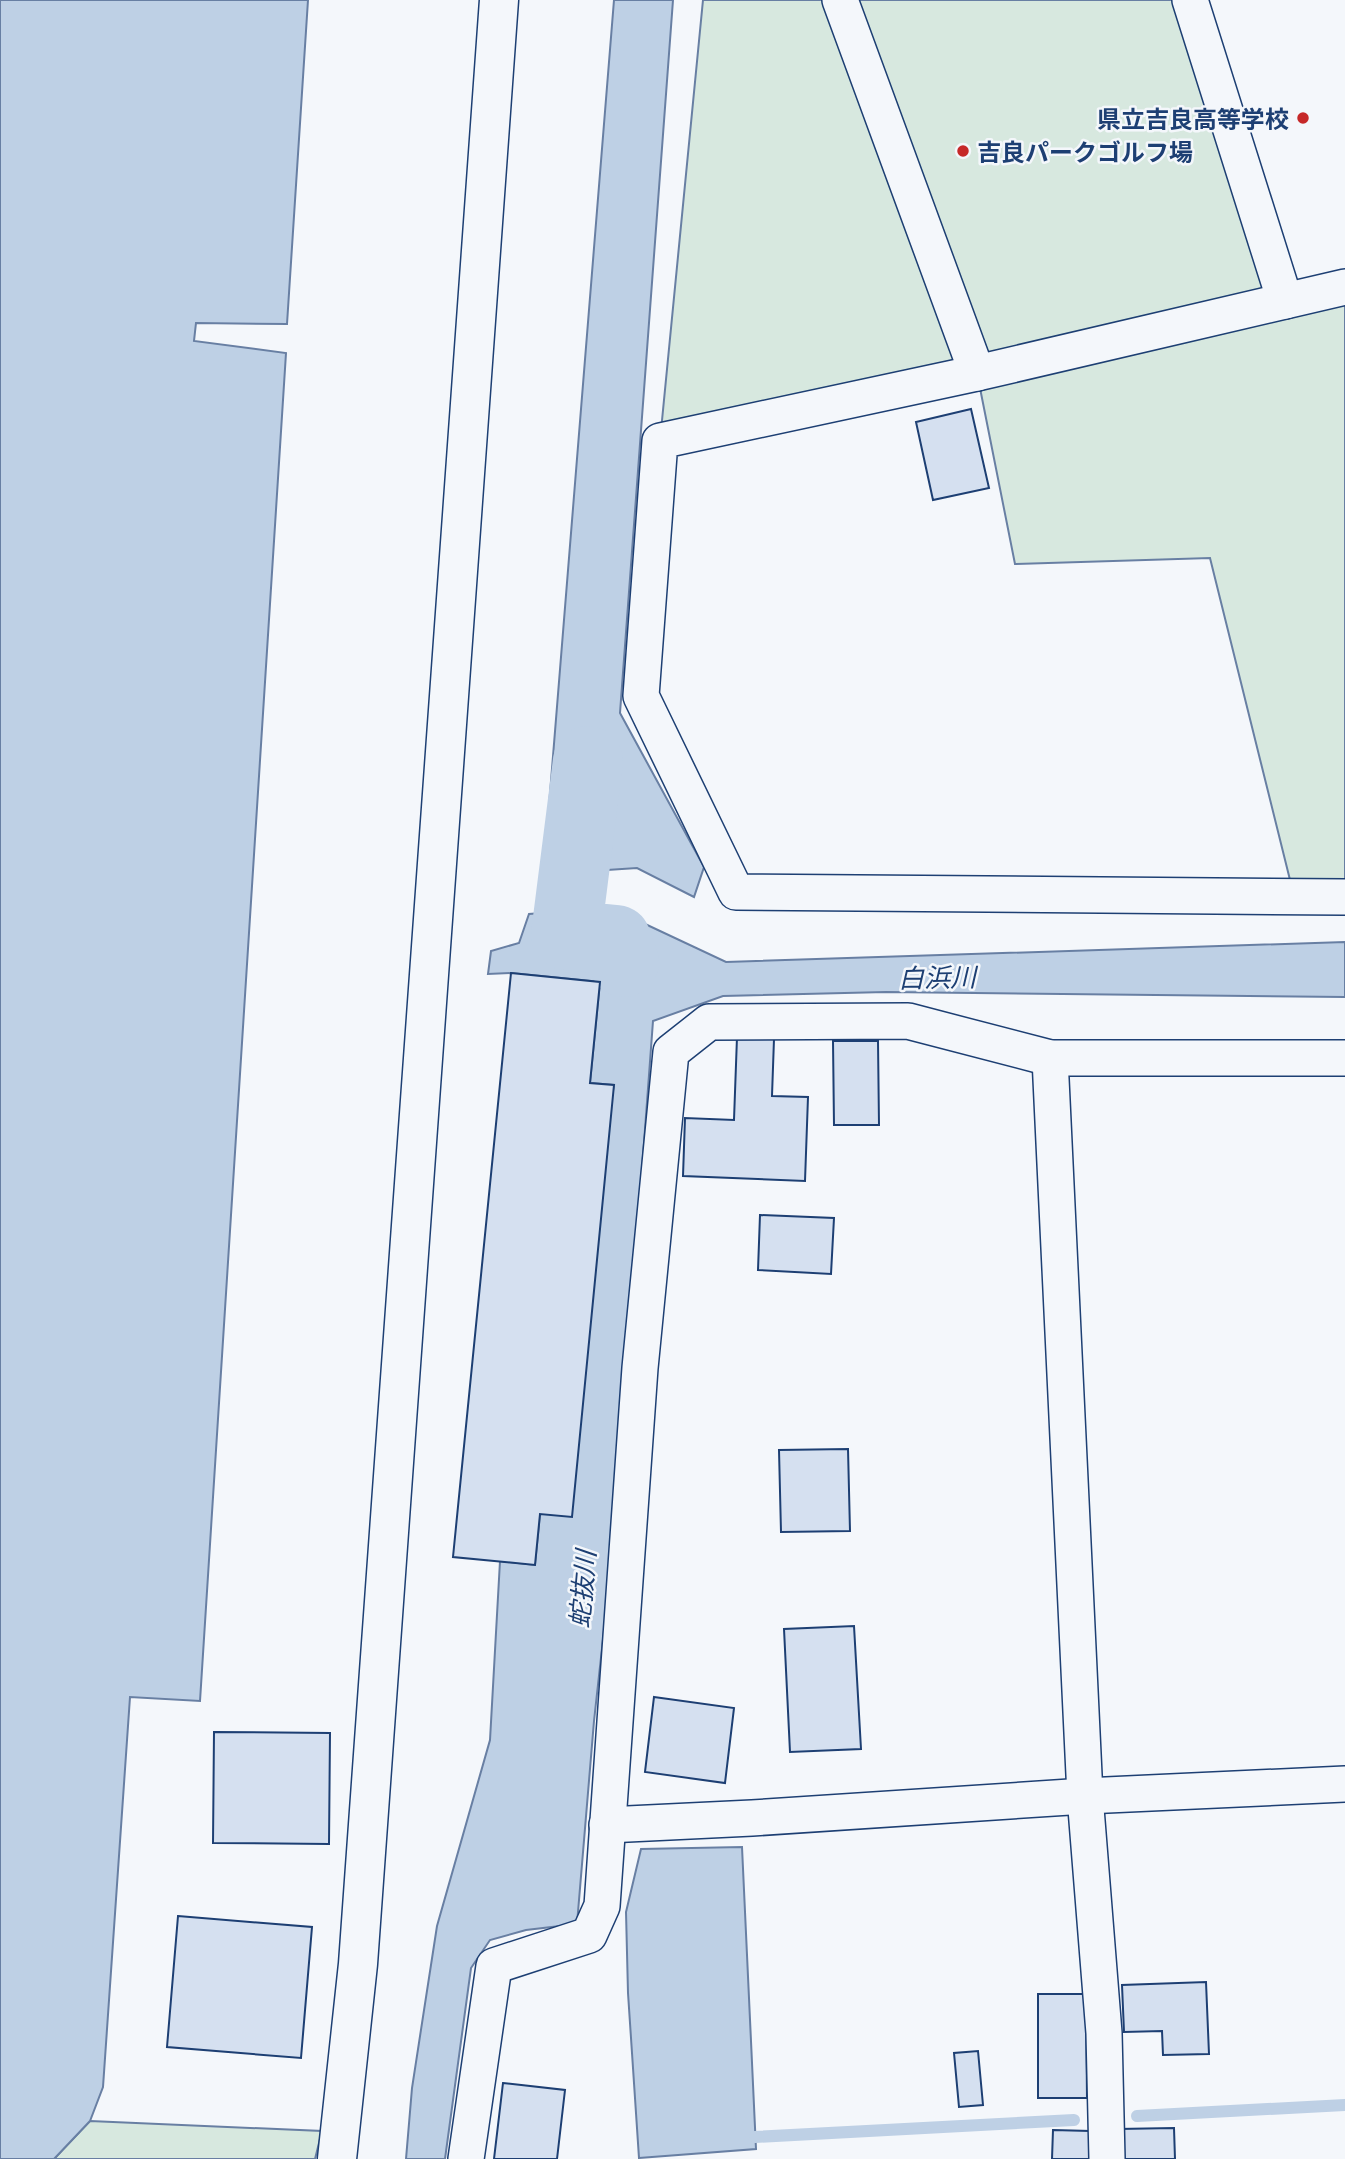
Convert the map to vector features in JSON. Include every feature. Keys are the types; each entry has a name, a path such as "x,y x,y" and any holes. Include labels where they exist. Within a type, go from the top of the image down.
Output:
{"street":[{"path":"337,2159 358,1964 499,0"},
{"path":"840,0 977,373"},
{"path":"1190,0 1284,301"},
{"path":"1345,286 977,373 660,441 641,696 736,892 1345,897"},
{"path":"466,2159 494,1966 589,1935 602,1906 640,1368 671,1052 709,1023 908,1021 1050,1058 1345,1058"},
{"path":"1050,1058 1085,1797 1104,2033 1107,2159"},
{"path":"607,1825 1345,1784"}],"shaded area":[{"name":"吉良パークゴルフ場","path":"703,0 1190,0 1284,301 1345,287 1345,897 1294,896 1210,558 1015,564 977,373 660,441"},
{"path":"90,2121 322,2131 315,2159 54,2159"}],"water":[{"path":"0,0 308,0 287,324 196,323 194,341 286,353 200,1701 130,1697 103,2087 90,2121 54,2159 0,2159"},
{"path":"614,0 673,0 620,713 704,867 694,897 637,868 607,870 546,843"},
{"path":"611,908 726,962 1345,942 1345,997 886,992 723,996 653,1021 616,1521 594,1721 577,1924 526,1930 490,1940 471,1968 445,2159 406,2159 412,2088 437,1926 490,1740 500,1561 535,1565 540,1514 614,1085 590,1083 600,982 511,973 488,974 491,951 519,943 529,914"},
{"path":"742,1847 756,2149 639,2158 628,1993 626,1912 641,1849"}],"building":[{"path":"971,409 989,488 933,500 916,422"},
{"path":"511,973 600,982 590,1083 614,1085 572,1517 540,1514 535,1565 453,1557"},
{"path":"737,1037 774,1039 772,1096 808,1097 805,1181 683,1176 685,1118 734,1120"},
{"path":"833,1041 878,1041 879,1125 834,1125"},
{"path":"760,1215 834,1218 831,1274 758,1270"},
{"path":"848,1449 850,1531 781,1532 779,1450"},
{"path":"854,1626 861,1749 790,1752 784,1629"},
{"path":"654,1697 734,1708 725,1783 645,1772"},
{"path":"214,1732 330,1733 329,1844 213,1843"},
{"path":"178,1916 312,1927 301,2058 167,2047"},
{"path":"1206,1982 1209,2054 1163,2055 1162,2031 1124,2032 1122,1985"},
{"path":"1038,1994 1086,1994 1087,2098 1038,2098"},
{"path":"978,2051 983,2105 959,2107 954,2053"},
{"path":"503,2083 565,2090 557,2159 494,2159"},
{"path":"1174,2128 1175,2159 1119,2159 1118,2129"},
{"path":"1053,2130 1090,2131 1089,2159 1052,2159"}],"waterway":[{"path":"588,761 566,935 616,940 624,962"},
{"path":"1137,2116 1345,2105"},
{"path":"755,2137 1074,2120"}],"place":[{"name":"県立吉良高等学校","path":"1303,118"},
{"name":"吉良パークゴルフ場","path":"963,151"}],"water label":[{"name":"白浜川","path":"937,977"},
{"name":"蛇抜川","path":"582,1589"}]}
